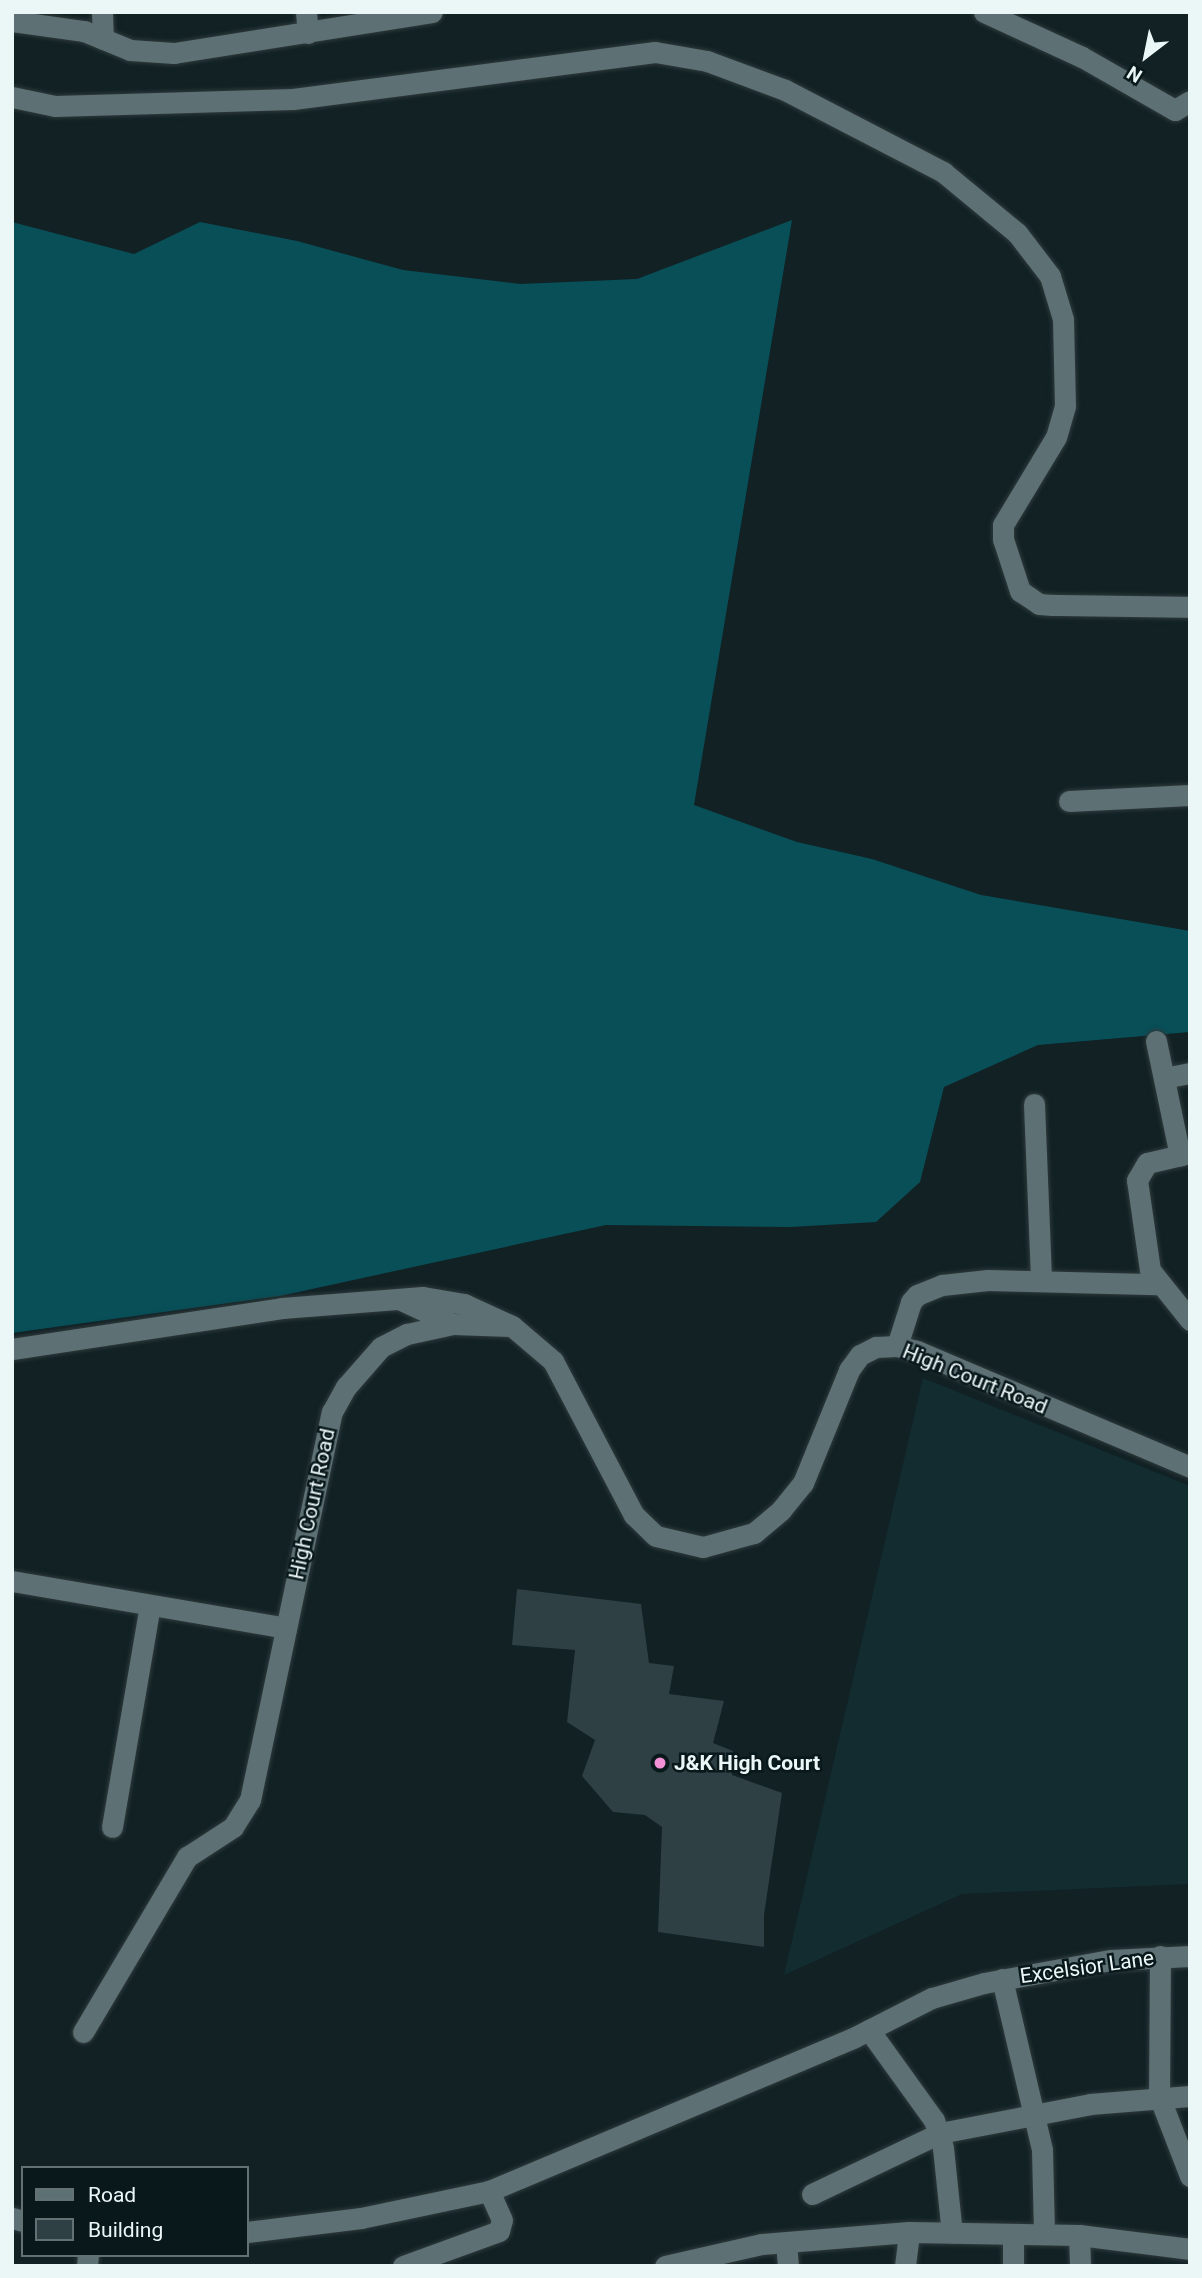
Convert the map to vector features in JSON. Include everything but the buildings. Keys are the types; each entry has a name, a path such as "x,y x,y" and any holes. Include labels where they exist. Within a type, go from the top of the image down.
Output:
{"street":[{"path":"102,12 103,39"},
{"path":"12,22 72,29 130,50 174,53 307,23 432,12"},
{"path":"984,12 1082,57 1175,110 1190,101"},
{"path":"12,97 55,106 293,99 656,52 707,61 785,90 943,172 1017,233 1050,276 1063,319 1065,406 1056,437 1003,525 1003,539 1020,591 1039,604 1053,606 1190,607"},
{"path":"1069,801 1190,795"},
{"path":"1156,1041 1185,1154 1147,1163 1138,1174 1150,1270 1173,1293 1190,1320"},
{"path":"1164,1078 1190,1073"},
{"path":"1034,1104 1041,1281"},
{"path":"897,1346 906,1311 926,1290 966,1282 1041,1281 1173,1293"},
{"path":"12,1349 282,1308 399,1299 443,1298 482,1310 512,1326"},
{"path":"399,1299 453,1324 512,1326"},
{"name":"High Court Road","path":"83,2032 187,1857 233,1827 243,1814 332,1412 346,1387 381,1347 407,1334 453,1324"},
{"name":"High Court Road","path":"512,1326 533,1340 563,1374 634,1515 656,1536 703,1547 754,1533 781,1510 803,1483 840,1391 860,1355 876,1348 897,1346 1190,1467"},
{"path":"12,1581 286,1628"},
{"path":"113,1827 150,1605"},
{"path":"1160,1956 1158,2096 1190,2176"},
{"name":"Excelsior Lane","path":"248,2232 349,2220 489,2191 869,2030 932,1998 993,1981 1111,1960 1190,1956"},
{"path":"993,1981 1034,2113 1044,2165 1044,2234"},
{"path":"869,2030 925,2104 940,2133 951,2233"},
{"path":"812,2194 940,2133 1034,2113 1158,2096 1190,2096"},
{"path":"408,2265 499,2231 502,2220 489,2191"},
{"path":"905,2266 909,2232"},
{"path":"666,2266 786,2243 909,2232 1079,2235 1190,2249"},
{"path":"1013,2234 1013,2266"},
{"path":"1079,2235 1080,2266"},
{"path":"786,2243 788,2266"}],"shaded area":[{"path":"792,220 694,805 797,842 872,859 981,895 1190,931 1190,1032 1038,1045 944,1087 920,1182 876,1222 791,1227 606,1225 280,1296 12,1333 12,222 134,254 200,222 297,241 403,270 520,284 637,279"},
{"path":"923,1378 1190,1486 1190,1884 962,1894 784,1975"}],"place":[{"name":"J&K High Court","path":"660,1763"}]}
